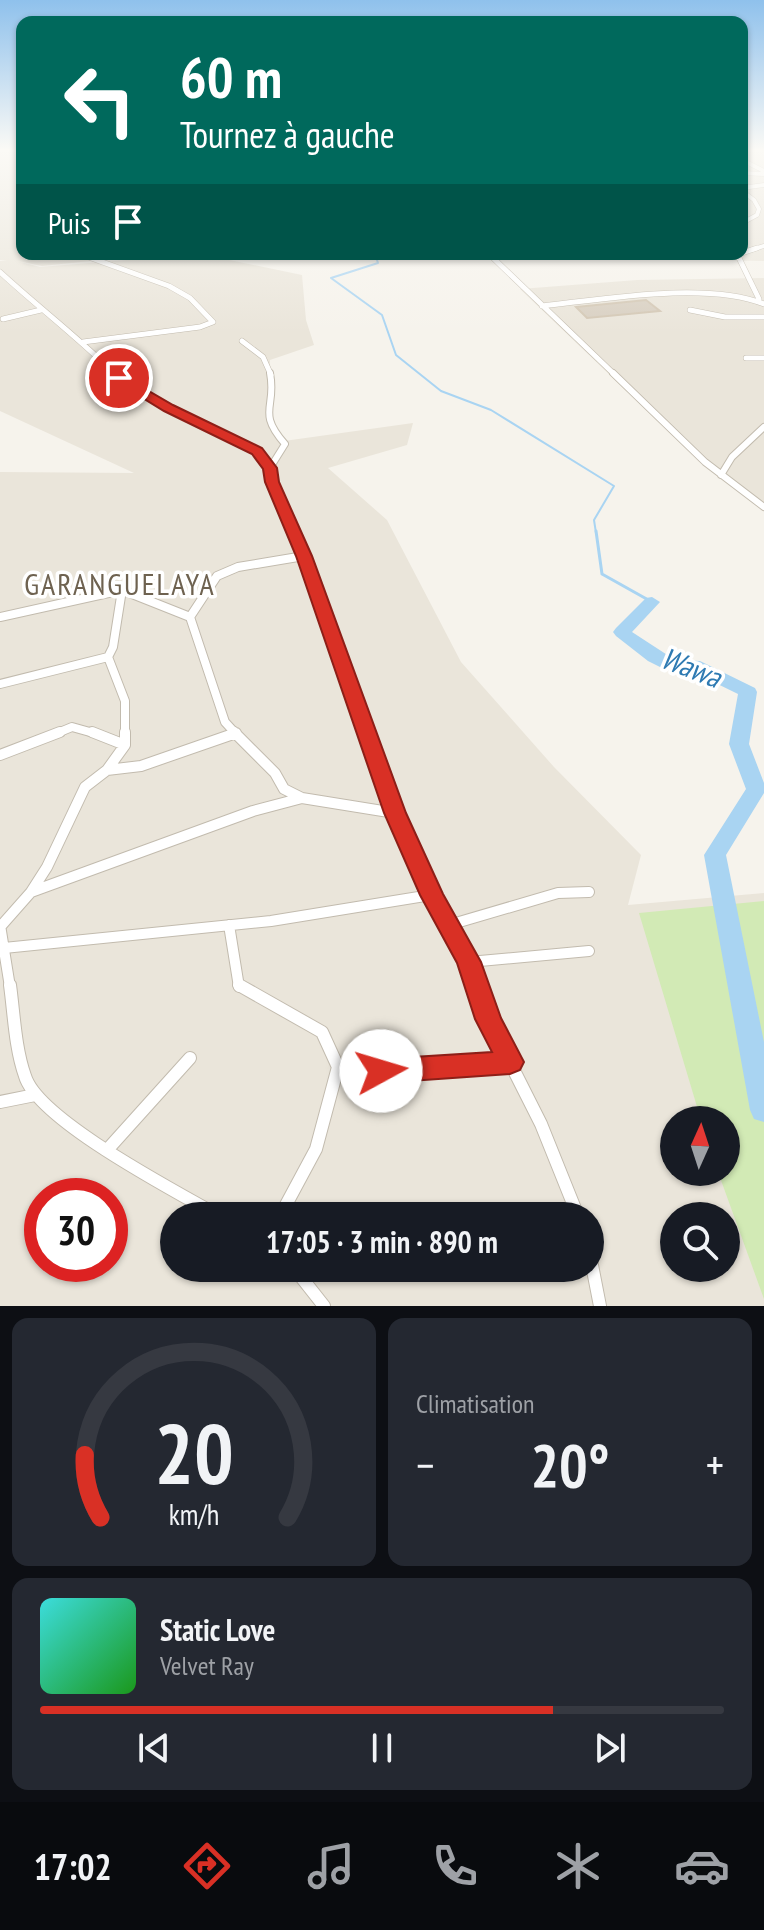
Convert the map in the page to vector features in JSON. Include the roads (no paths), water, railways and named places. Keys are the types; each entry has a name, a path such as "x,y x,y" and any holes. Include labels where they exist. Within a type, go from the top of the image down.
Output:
{"street":[{"path":"83,342 200,327 213,322 171,286 99,260"},
{"path":"495,260 721,475 764,507"},
{"path":"740,260 757,298"},
{"path":"0,272 41,310 83,342 119,378 168,408 257,451 270,468 272,482 304,556 395,813 431,895 469,962 488,1019 541,1124 572,1202"},
{"path":"542,306 643,296 757,298 764,301"},
{"path":"3,319 41,310"},
{"path":"690,310 725,317 764,317"},
{"path":"242,341 256,348 267,360 271,375 272,398 267,414 273,430 285,444 270,468"},
{"path":"746,358 764,358"},
{"path":"721,475 732,457 764,427"},
{"path":"190,617 217,576 238,567 304,556"},
{"path":"0,617 122,590 190,617"},
{"path":"122,590 113,647 108,657 125,701 125,745 107,770 85,787 47,867 2,935 25,1079 35,1095 108,1149 196,1202"},
{"path":"190,617 225,722 275,773 284,789 302,798 395,813"},
{"path":"0,684 108,657"},
{"path":"0,755 80,727 125,745"},
{"path":"107,770 151,763 236,733"},
{"path":"31,892 253,811 302,798"},
{"path":"449,925 558,893 589,892"},
{"path":"2,935 229,925 431,895"},
{"path":"229,925 239,987 322,1032 338,1067 316,1149 288,1202"},
{"path":"469,962 589,951"},
{"path":"108,1149 190,1058"},
{"path":"338,1067 381,1071 510,1062"},
{"path":"0,1102 35,1095"},
{"path":"305,1282 324,1306"},
{"path":"595,1282 600,1306"}],"waterway":[{"name":"Wawa","path":"377,260 378,263 331,278 382,315 396,355 441,391 491,410 614,486 594,520 596,533"},
{"name":"Wawa","path":"596,531 602,574 652,602"},
{"name":"Wawa","path":"652,602 622,632 654,657 672,666 694,665 748,692 739,744 756,789 715,855 764,1110"}],"district":[{"name":"GARANGUELAYA","path":"120,585"}]}
